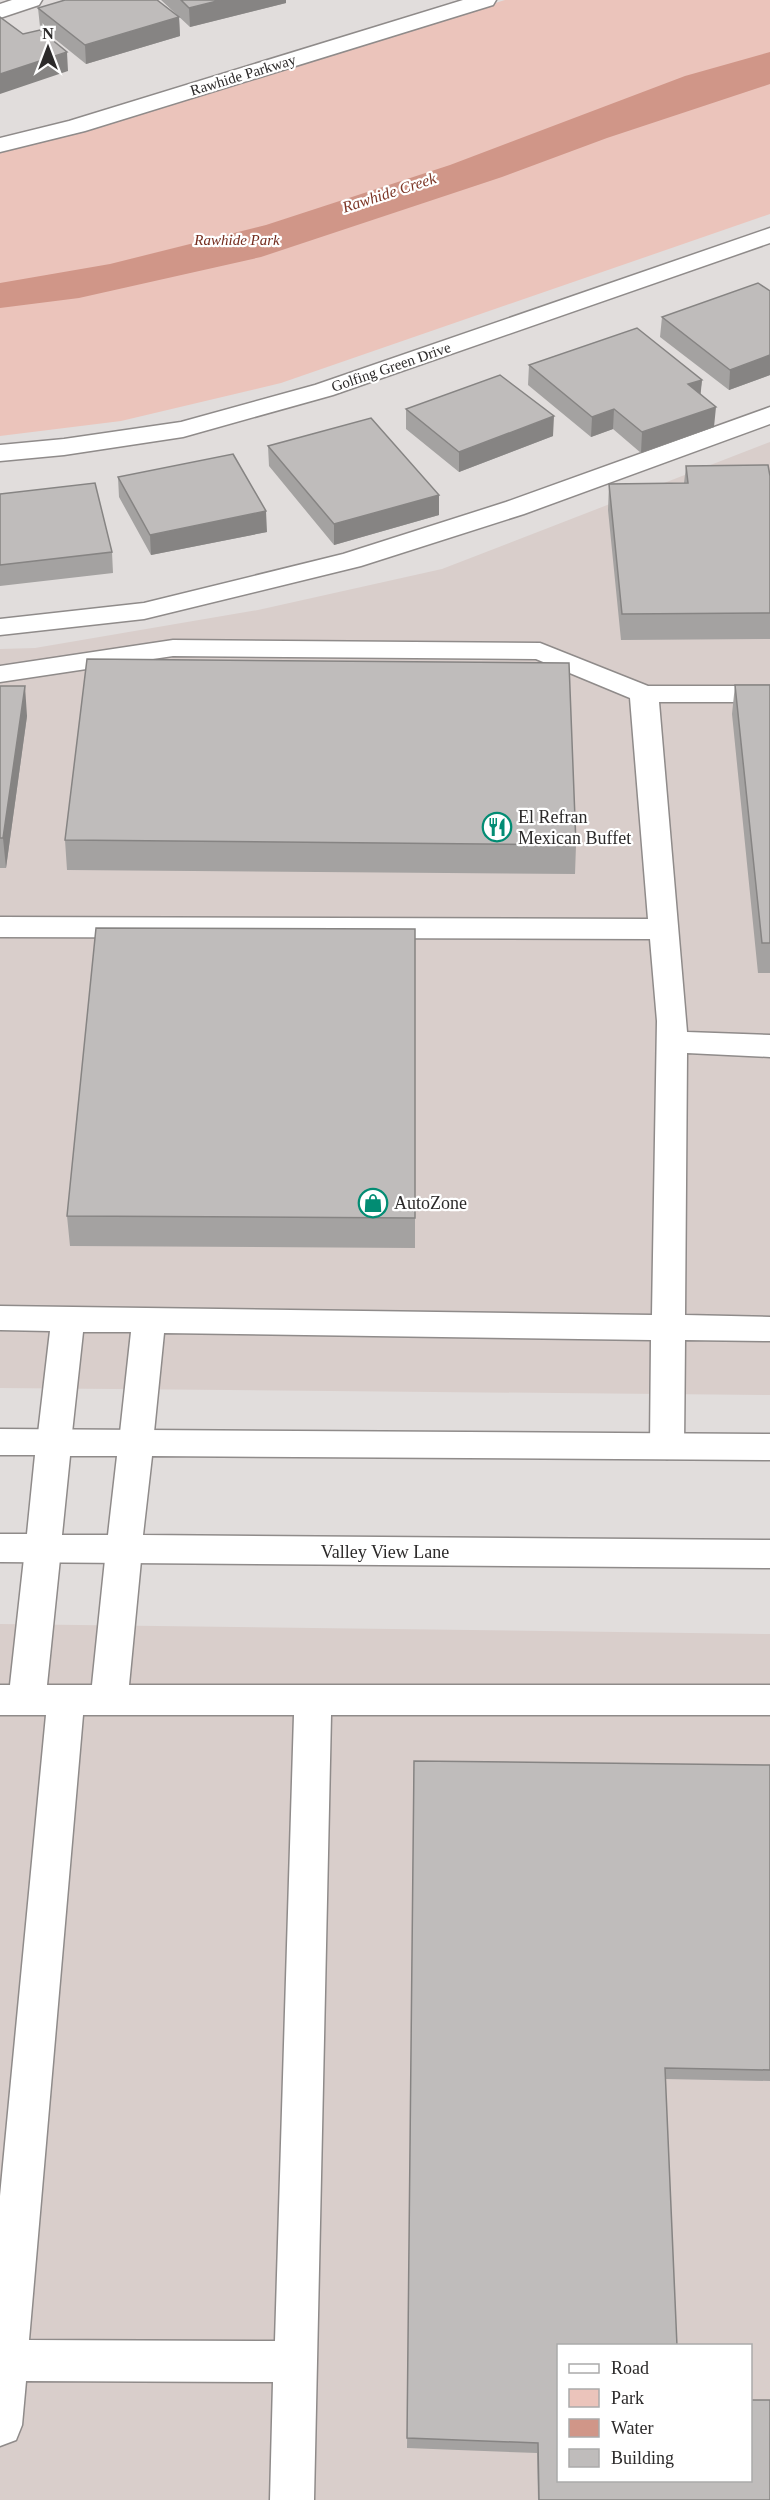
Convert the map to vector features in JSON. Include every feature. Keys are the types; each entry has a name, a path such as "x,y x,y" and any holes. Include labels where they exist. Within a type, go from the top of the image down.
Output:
{"street":[{"path":"0,12 31,0"},
{"name":"Rawhide Parkway","path":"0,145 78,126 485,0"},
{"name":"Golfing Green Drive","path":"0,453 64,447 183,429 324,390 770,235"},
{"path":"0,627 144,610 352,560 515,508 770,415"},
{"path":"0,674 173,648 540,651 644,693 770,693"},
{"path":"644,693 665,929 672,1042 667,1446"},
{"path":"0,927 665,929"},
{"path":"672,1042 770,1046"},
{"path":"0,1318 148,1318 668,1329 770,1329"},
{"path":"0,2425 6,2360 31,1700 43,1549 68,1318"},
{"path":"109,1701 148,1318"},
{"path":"0,1442 770,1447"},
{"name":"Valley View Lane","path":"0,1548 770,1554"},
{"path":"31,1700 770,1700"},
{"path":"291,2500 313,1701"},
{"path":"6,2360 295,2362"}],"shaded area":[{"path":"770,442 770,1395 0,1388 0,649 35,648 258,610 442,569"},
{"path":"0,1624 770,1634 770,2500 0,2500"}],"green space":[{"name":"Rawhide Park","path":"505,0 770,0 770,214 281,383 121,421 0,436 0,148 59,138"}],"water":[{"name":"Rawhide Creek","path":"770,52 770,84 607,138 502,177 261,257 79,298 0,308 0,283 110,264 266,225 450,165 685,76"}],"building":[{"path":"65,0 157,0 179,17 85,45 38,8"},
{"path":"181,0 221,0 189,8"},
{"path":"0,17 23,34 40,30 67,52 0,74"},
{"path":"758,283 770,291 770,355 730,370 662,317"},
{"path":"637,328 702,380 688,384 716,407 642,432 614,409 592,417 529,365"},
{"path":"500,375 554,416 459,452 406,409"},
{"path":"371,418 439,495 334,524 268,446"},
{"path":"233,454 266,511 150,535 118,477"},
{"path":"768,465 770,476 770,613 622,614 609,484 688,483 686,466"},
{"path":"95,483 112,552 0,565 0,494"},
{"path":"87,659 569,663 576,845 65,840"},
{"path":"735,685 770,685 770,943 762,943"},
{"path":"0,686 25,686 3,838 0,838"},
{"path":"96,928 415,929 415,1218 67,1216"},
{"path":"414,1761 770,1765 770,2070 665,2068 677,2344 557,2344 557,2482 752,2482 752,2400 770,2400 770,2500 539,2500 538,2443 407,2438"}],"place":[{"name":"El Refran Mexican Buffet","path":"497,827"},
{"name":"AutoZone","path":"373,1203"}]}
